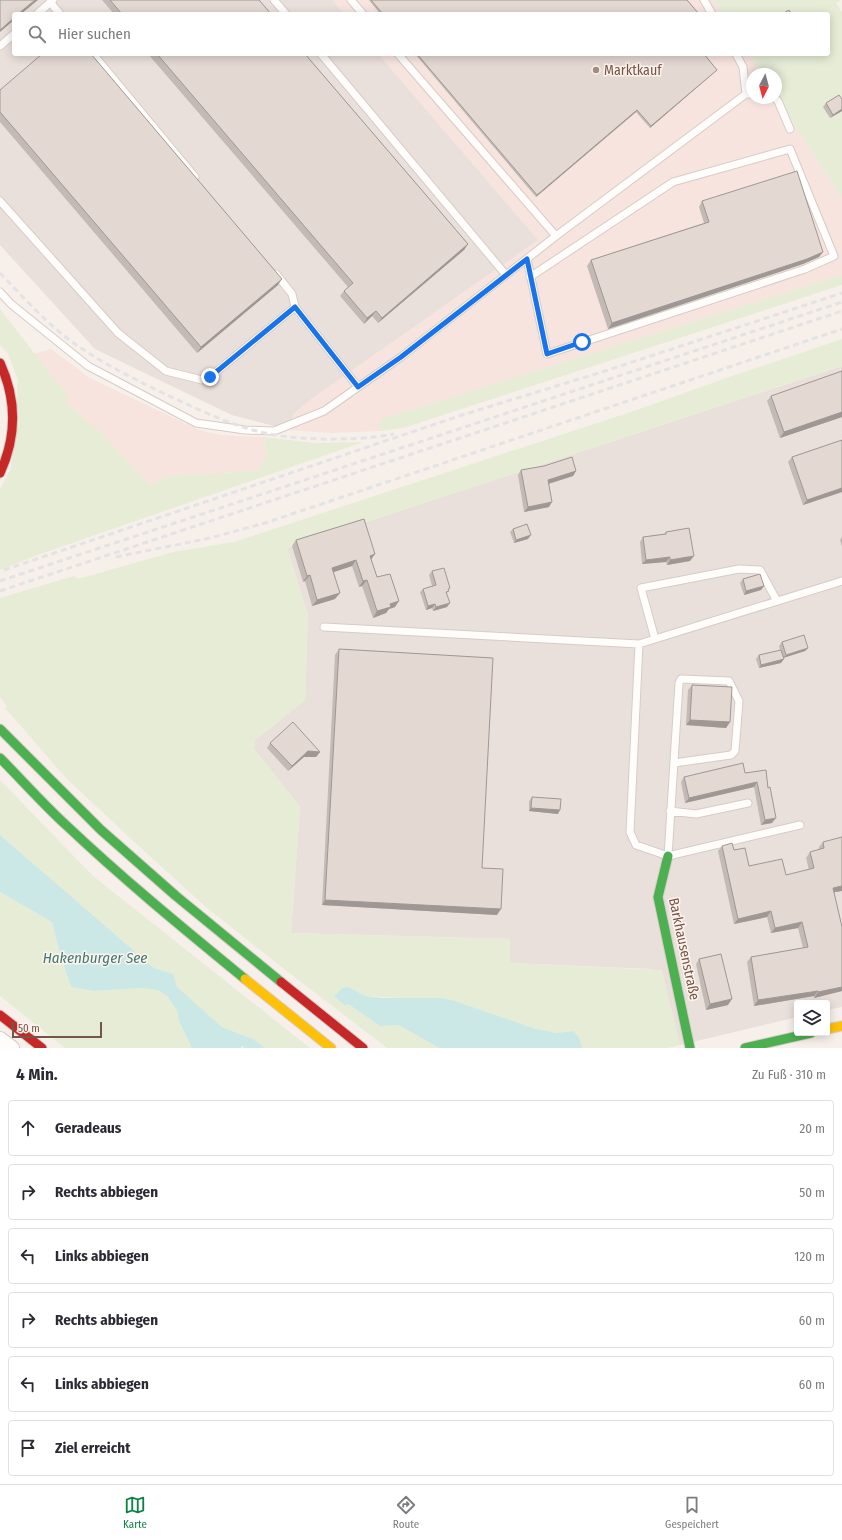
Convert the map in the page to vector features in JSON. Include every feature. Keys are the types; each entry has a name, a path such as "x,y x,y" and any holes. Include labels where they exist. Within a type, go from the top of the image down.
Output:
{"main road":[{"path":"0,364 11,390 13,417 11,442 8,455 0,473"},
{"path":"0,729 55,786 115,844 228,940 363,1048"},
{"path":"0,758 66,824 138,890 192,936 331,1048"},
{"name":"Barkhausenstraße","path":"668,856 658,897 690,1048"},
{"path":"0,1015 42,1048"},
{"path":"830,1029 842,1026"},
{"path":"745,1048 798,1036"}],"lane":[{"path":"274,0 284,12"},
{"path":"351,0 361,12"},
{"path":"704,0 711,12"},
{"path":"39,12 52,1 59,12"},
{"path":"0,46 12,36"},
{"path":"95,56 199,182"},
{"path":"323,56 506,276"},
{"path":"400,56 556,236"},
{"path":"737,56 744,67 746,78"},
{"path":"0,292 11,304 88,366 196,423 245,430 274,431 324,411 401,357 556,236 746,96"},
{"path":"779,104 790,129"},
{"path":"527,259 530,277 547,354 805,269 834,256 790,149 673,182 530,277"},
{"path":"0,200 118,333 166,371 202,380 210,377 295,307"},
{"path":"272,270 292,294 295,307 358,387"},
{"path":"655,639 641,588 739,569 760,570 777,601"},
{"path":"324,628 639,644 842,581"},
{"path":"639,644 630,832 636,846 668,856 800,824"},
{"path":"668,856 679,683 681,679 730,681 739,701 735,751 731,755 674,763"},
{"path":"670,811 696,814 748,803"}],"shaded area":[{"path":"0,0 715,0 722,12 12,12 12,56 750,56 758,68 746,68 746,104 781,104 842,199 842,275 380,420 380,431 331,433 289,430 232,415 95,349 0,245"},
{"path":"0,0 332,0 342,12 12,12 12,56 380,56 538,240 311,399 293,414 289,430 232,415 95,349 0,245"},
{"path":"51,349 90,378 199,430 220,435 264,437 267,456 258,471 170,476 151,485 97,429 66,403 34,354"},
{"path":"842,366 842,1007 830,1009 830,1000 794,1000 794,1018 680,1045 651,969 510,963 510,939 291,933 300,807 254,749 255,740 305,700 308,615 287,548"}],"green space":[{"path":"715,0 841,0 836,3 842,12 842,199 781,104 782,68 758,68 750,56 830,56 830,12 722,12"},
{"path":"842,275 842,285 403,428 380,431 379,420"},
{"path":"0,309 69,398 66,403 97,429 151,485 170,476 258,471 267,456 264,437 314,443 363,442 35,556 0,570 0,489 11,468 18,380 8,354 0,345"},
{"path":"842,339 842,366 287,548 308,615 305,700 255,740 254,749 300,807 291,933 510,939 510,963 662,970 680,1045 668,1048 581,1048 579,1037 573,1032 557,1033 533,1028 455,1001 365,996 349,987 334,997 346,1006 348,1004 380,1026 399,1025 439,1048 387,1048 206,907 143,850 67,779 5,708 7,706 0,697 0,598 74,576 78,579 173,552 234,542 637,410"},
{"path":"0,780 93,876 310,1048 265,1048 253,1039 222,1027 176,987 173,974 154,968 0,835"},
{"path":"0,892 52,922 60,954 71,987 94,991 142,988 158,990 168,997 177,1011 179,1021 192,1048 65,1048 0,996"}],"water":[{"name":"Hakenburger See","path":"0,835 154,968 173,974 177,987 222,1027 253,1039 265,1048 244,1048 242,1046 241,1048 192,1048 179,1021 177,1011 168,997 158,990 142,988 94,991 71,987 60,954 52,922 0,892"},
{"path":"349,987 365,996 383,998 440,998 455,1001 533,1028 557,1033 573,1031 579,1037 582,1048 439,1048 399,1025 380,1026 348,1004 346,1006 334,997 342,988"}],"building":[{"path":"0,0 35,0 20,12 12,12 12,20 0,30"},
{"path":"110,0 259,0 269,12 120,12"},
{"path":"371,0 687,0 697,12 381,12"},
{"path":"40,56 93,56 282,279 201,347 0,112 0,90"},
{"path":"159,56 307,56 468,244 382,318 376,311 367,318 344,291 353,283"},
{"path":"419,56 706,56 717,70 651,126 637,110 537,195"},
{"path":"839,95 842,99 842,109 833,115 826,103"},
{"path":"797,171 823,252 807,259 612,323 591,260 709,222 702,201"},
{"path":"842,371 842,412 784,432 771,396"},
{"path":"842,440 842,488 807,500 792,457"},
{"path":"572,457 576,471 548,480 552,502 528,507 521,470 544,466"},
{"path":"364,519 375,554 370,556 377,577 390,574 399,601 390,604 391,607 377,611 367,580 363,581 356,560 332,568 340,593 317,600 310,575 307,576 296,540"},
{"path":"527,524 531,535 516,540 513,529"},
{"path":"689,528 694,556 670,560 670,557 646,560 643,537 666,534 666,532"},
{"path":"444,568 450,588 448,589 449,591 446,592 450,603 436,607 435,604 428,606 423,589 436,585 432,571"},
{"path":"760,574 764,586 746,591 743,579"},
{"path":"804,635 808,648 786,655 782,642"},
{"path":"339,649 493,658 482,868 503,869 501,909 325,900"},
{"path":"781,650 784,659 761,665 759,655"},
{"path":"692,685 732,687 730,722 690,720"},
{"path":"293,722 320,752 308,751 292,766 270,743"},
{"path":"743,763 745,773 766,770 768,788 770,787 776,818 765,820 757,782 689,798 684,777"},
{"path":"532,797 561,799 560,810 531,808"},
{"path":"842,837 842,886 833,888 842,927 842,987 818,992 758,1000 751,957 808,947 802,922 775,928 771,911 738,919 722,846 732,843 734,850 745,848 749,866 782,859 786,875 814,868 810,852 824,848 823,842"},
{"path":"721,954 732,999 710,1004 699,959"}],"railway":[{"path":"0,273 45,320 75,344 131,377 214,416 251,430 295,438 347,439 394,434"},
{"path":"4,570 462,415 602,372 842,293"},
{"path":"0,581 842,302"},
{"path":"0,591 842,311"},
{"path":"116,557 210,538 265,523 842,329"}],"traffic: fast":[{"path":"0,729 101,830 176,896 281,982"},
{"path":"0,758 57,817 109,865 245,979"},
{"path":"668,856 658,897 690,1048"},
{"path":"745,1048 798,1036"}],"traffic: slow":[{"path":"245,979 331,1048"},
{"path":"830,1028 842,1026"}],"traffic: jam":[{"path":"0,363 10,391 13,418 10,445 0,473"},
{"path":"281,982 363,1048"},
{"path":"0,1015 42,1048"}],"place":[{"name":"Marktkauf","path":"596,70"}],"route":[{"path":"210,377 295,307 358,387 401,357 527,259 547,354 582,342"}]}
